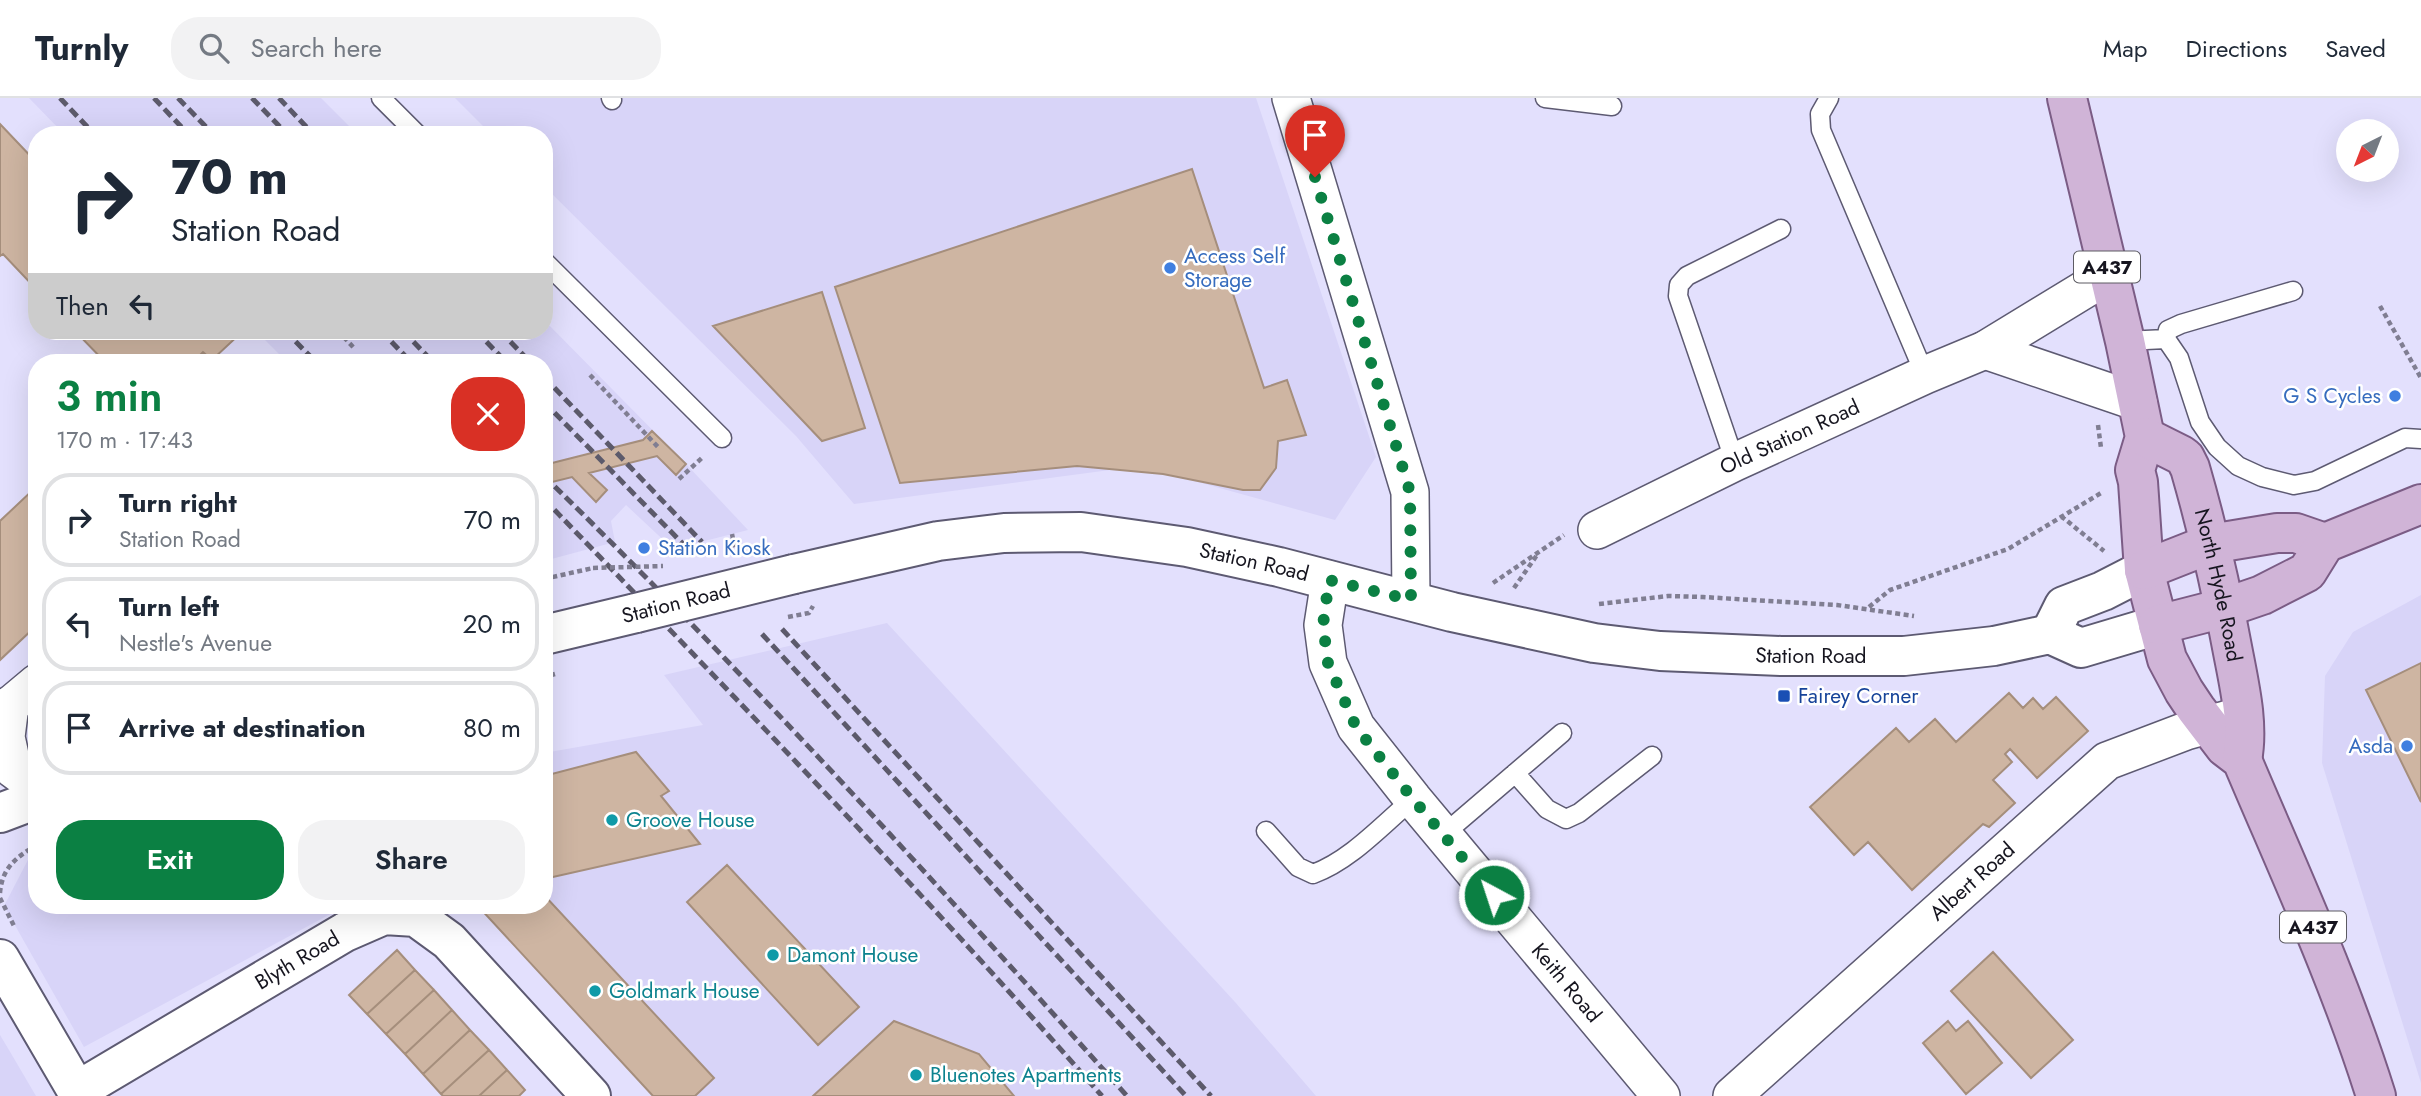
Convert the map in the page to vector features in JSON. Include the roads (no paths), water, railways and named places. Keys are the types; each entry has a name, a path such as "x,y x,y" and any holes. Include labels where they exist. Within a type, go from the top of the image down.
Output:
{"main road":[{"name":"A437","path":"2067,98 2125,341 2141,420 2135,470 2144,570 2172,669 2184,691 2225,720"},
{"name":"North Hyde Road","path":"2141,420 2169,448 2188,462 2210,544 2239,682 2225,720 2246,741 2242,760 2316,934 2376,1096"},
{"path":"2158,625 2224,608 2262,594 2307,572 2325,543 2421,504"},
{"path":"2144,570 2210,544 2285,533 2296,533 2325,543"}],"street":[{"path":"1291,98 1410,492 1411,600"},
{"name":"Old Station Road","path":"1597,530 1735,462 1925,374 1985,350 2095,283 2110,279"},
{"path":"1985,350 2141,420"},
{"name":"Station Road","path":"553,633 939,541 1004,533 1081,532 1187,547 1594,643 1660,651 1781,656 1904,656 1994,646 2050,634"},
{"path":"2144,570 2103,591 2064,606 2050,634 2081,649 2158,625"},
{"name":"Keith Road","path":"1329,580 1323,625 1328,663 1356,727 1661,1096"},
{"path":"16,700 6,737 13,769 28,780"},
{"name":"Albert Road","path":"1732,1096 2107,761 2186,730 2225,720"},
{"path":"0,813 28,802"},
{"name":"Blyth Road","path":"80,1096 92,1082 345,932 384,915 416,917 449,941 591,1096"},
{"path":"9,946 80,1096"}],"lane":[{"path":"381,98 409,126"},
{"path":"1545,98 1612,106"},
{"path":"1829,98 1820,114 1821,130 1925,374"},
{"path":"1735,462 1678,296 1679,285 1687,276 1781,229"},
{"path":"553,270 722,438"},
{"path":"2293,291 2168,330 2166,340 2179,358 2200,422 2217,447 2238,466 2262,477 2294,485 2315,481 2405,438 2421,439"},
{"path":"2125,341 2166,340"},
{"path":"1444,834 1562,733"},
{"path":"1515,773 1547,809 1566,819 1579,813 1652,756"},
{"path":"1266,831 1298,867 1313,874 1330,868 1350,853 1413,799"}],"railway":[{"path":"60,98 86,126"},
{"path":"154,98 180,126"},
{"path":"178,98 205,126"},
{"path":"252,98 279,126"},
{"path":"279,98 305,126"},
{"path":"294,340 308,354"},
{"path":"390,340 403,354"},
{"path":"412,340 425,354"},
{"path":"485,340 498,354"},
{"path":"509,340 522,354"},
{"path":"553,386 702,542"},
{"path":"553,411 685,546"},
{"path":"553,485 768,704 913,859 1127,1096"},
{"path":"553,508 896,869 1102,1096"},
{"path":"782,629 1211,1096"},
{"path":"762,634 1186,1096"}],"place":[{"name":"Access Self Storage","path":"1170,268"},
{"name":"G S Cycles","path":"2395,396"},
{"name":"Station Kiosk","path":"644,548"},
{"name":"Fairey Corner","path":"1784,696"},
{"name":"Asda","path":"2407,746"},
{"name":"Groove House","path":"612,820"},
{"name":"Damont House","path":"773,955"},
{"name":"Goldmark House","path":"595,991"},
{"name":"Bluenotes Apartments","path":"916,1075"}]}
